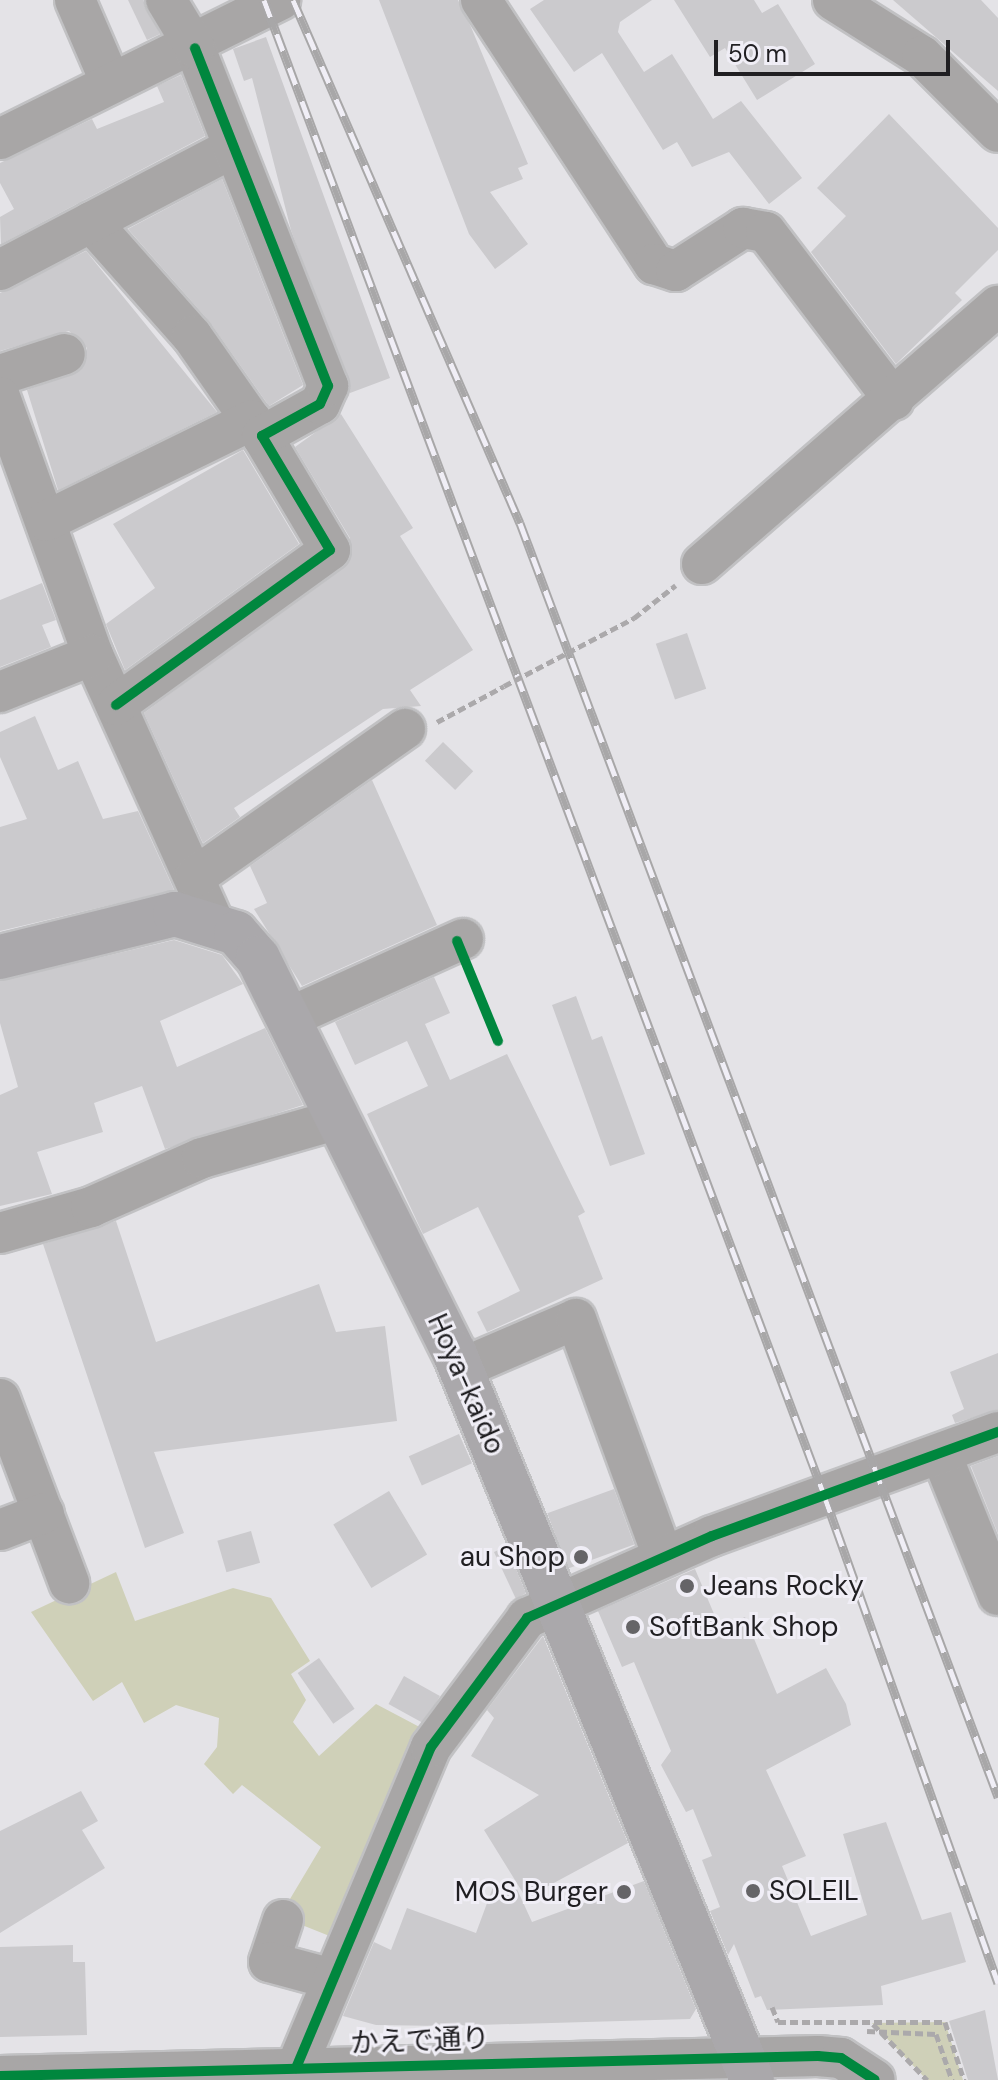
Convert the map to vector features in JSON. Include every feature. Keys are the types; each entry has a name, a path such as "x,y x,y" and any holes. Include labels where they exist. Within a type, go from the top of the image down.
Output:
{"main road":[{"name":"Hoya-kaido","path":"0,957 137,920 175,914 213,921 258,958 460,1369 761,2068"}],"street":[{"path":"75,0 111,83"},
{"path":"46,521 257,428 320,404 328,386 195,48 166,0"},
{"path":"0,139 111,83 195,48 280,0"},
{"path":"481,0 654,264 676,271 743,228 766,232 894,400"},
{"path":"833,0 922,56 998,132"},
{"path":"0,270 232,148"},
{"path":"91,222 192,336 257,428 330,550 116,705"},
{"path":"702,564 894,400 998,306"},
{"path":"0,375 65,354"},
{"path":"0,397 93,655 213,921"},
{"path":"0,692 93,655"},
{"path":"195,877 416,728"},
{"path":"288,1018 463,939"},
{"path":"0,1233 91,1207 202,1158 339,1119"},
{"path":"460,1369 576,1319 663,1557"},
{"path":"0,1399 69,1583"},
{"path":"296,2068 431,1747 527,1618 663,1557 998,1432"},
{"path":"941,1454 998,1595"},
{"path":"0,1530 44,1513"},
{"path":"283,1920 269,1962 332,1979"},
{"path":"761,2068 841,2058 875,2080"},
{"name":"かえで通り","path":"18,2077 164,2076 296,2068 340,2074 761,2068"},
{"path":"761,2068 839,2080"}],"path":[{"path":"416,728 634,618 702,564"},
{"path":"772,2007 778,2022 945,2022 964,2080"},
{"path":"872,2023 927,2080"},
{"path":"925,2036 936,2034 952,2080"}],"green space":[{"path":"116,1572 135,1621 233,1588 271,1598 310,1661 291,1674 306,1700 293,1722 319,1756 376,1704 429,1732 342,1941 292,1921 290,1899 321,1847 242,1785 233,1794 204,1764 217,1747 219,1718 176,1705 144,1723 122,1682 93,1701 31,1612"},
{"path":"945,2022 963,2080 927,2080 872,2023"}],"building":[{"path":"128,0 143,0 160,34 147,40"},
{"path":"379,0 458,0 471,27 528,164 518,168 523,179 490,192 528,244 495,269 469,234"},
{"path":"544,0 652,0 620,22 618,32 644,72 672,54 713,119 741,101 802,178 769,204 729,152 692,167 677,142 663,150 602,53 574,72 530,9"},
{"path":"674,0 754,0 762,13 778,4 815,64 757,100 725,48 710,57"},
{"path":"893,0 981,0 998,18 998,91"},
{"path":"266,37 390,378 350,393 291,230 252,78 244,81 233,49"},
{"path":"181,75 205,136 1,244 0,217 14,209 0,183 0,163 92,119 97,129 164,102 157,86"},
{"path":"889,114 998,228 998,250 955,293 962,300 896,364 811,252 846,216 817,188"},
{"path":"222,179 303,385 269,406 209,321 128,229"},
{"path":"86,251 217,412 58,490 27,390 81,370 87,348 69,331 0,351 0,293"},
{"path":"341,414 413,528 400,536 473,650 410,690 421,706 383,709 234,808 240,817 203,843 144,713 350,561 350,538 295,447"},
{"path":"243,450 299,544 125,670 106,624 155,588 113,524"},
{"path":"42,583 56,620 42,625 51,647 0,667 0,600"},
{"path":"687,633 706,689 675,700 656,644"},
{"path":"35,716 58,770 78,761 103,819 138,811 174,890 0,931 0,827 27,819 0,757 0,732"},
{"path":"443,742 473,771 455,790 425,761"},
{"path":"372,780 437,925 302,986 254,909 267,903 250,866"},
{"path":"174,940 222,955 243,984 160,1021 177,1067 265,1028 303,1105 165,1149 142,1086 94,1103 103,1132 37,1152 52,1194 0,1206 0,1095 18,1087 0,1023 0,981"},
{"path":"434,977 450,1013 425,1024 450,1080 507,1054 585,1212 578,1216 603,1279 487,1332 477,1312 520,1291 478,1207 423,1234 367,1114 428,1086 407,1041 355,1065 335,1022"},
{"path":"576,996 592,1040 602,1036 645,1154 610,1166 552,1005"},
{"path":"116,1221 156,1342 319,1284 336,1332 385,1326 397,1421 154,1452 184,1533 145,1548 43,1244"},
{"path":"998,1353 998,1410 955,1423 952,1415 964,1409 950,1372"},
{"path":"459,1434 472,1463 422,1486 409,1456"},
{"path":"998,1456 998,1534 971,1466"},
{"path":"614,1489 634,1544 567,1569 547,1513"},
{"path":"389,1491 427,1554 371,1588 333,1524"},
{"path":"251,1531 260,1563 226,1572 217,1541"},
{"path":"507,1546 526,1593 516,1599 494,1552"},
{"path":"695,1569 720,1628 745,1617 777,1694 826,1668 846,1704 851,1725 766,1770 806,1856 782,1866 811,1936 867,1915 843,1834 886,1822 922,1920 951,1912 966,1962 881,1986 883,2005 767,2010 761,1996 755,1998 734,1944 728,1955 710,1911 720,1907 702,1860 712,1856 693,1809 686,1812 661,1765 671,1751 634,1662 622,1667 598,1611"},
{"path":"543,1636 628,1843 526,1898 484,1830 539,1795 471,1756 494,1718 487,1710"},
{"path":"319,1658 355,1709 333,1724 298,1673"},
{"path":"404,1676 440,1696 424,1724 388,1704"},
{"path":"81,1791 98,1821 82,1830 105,1868 0,1933 0,1831"},
{"path":"644,1881 696,2009 690,2019 443,2026 376,2025 343,2016 374,1942 391,1950 407,1908 476,1933 493,1887 516,1887 532,1922"},
{"path":"73,1945 73,1962 85,1962 87,2035 0,2037 0,1947"},
{"path":"985,2010 998,2080 968,2080 949,2021"}],"railway":[{"path":"264,0 824,1495 998,1983"},
{"path":"293,0 520,523 998,1797"}],"cycle path":[{"path":"116,705 330,550 262,436 320,404 328,386 195,48"},
{"path":"457,941 498,1041"},
{"path":"296,2068 431,1747 527,1618 712,1536 998,1432"},
{"path":"0,2076 818,2056 841,2058 875,2080"}],"place":[{"name":"au Shop","path":"581,1557"},
{"name":"Jeans Rocky","path":"687,1586"},
{"name":"SoftBank Shop","path":"633,1627"},
{"name":"SOLEIL","path":"753,1891"},
{"name":"MOS Burger","path":"624,1892"}]}
